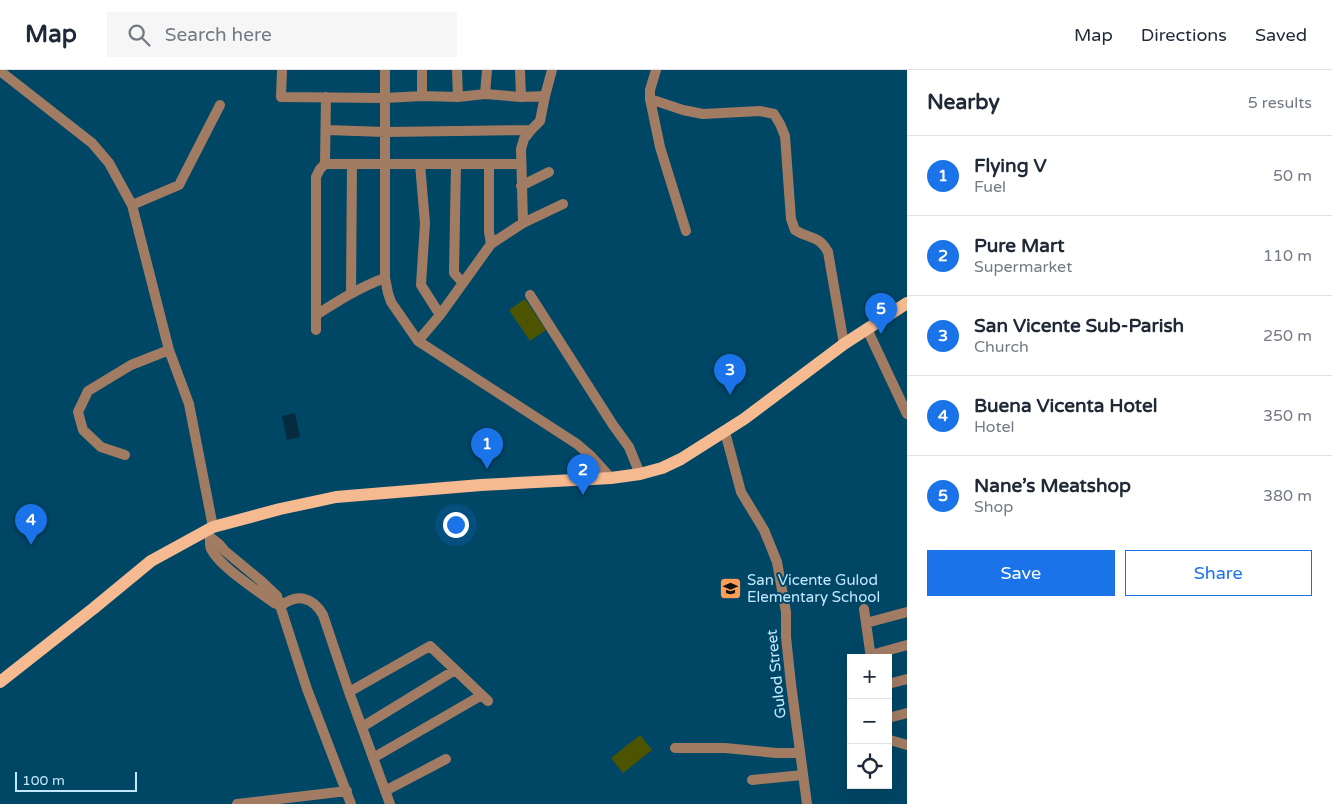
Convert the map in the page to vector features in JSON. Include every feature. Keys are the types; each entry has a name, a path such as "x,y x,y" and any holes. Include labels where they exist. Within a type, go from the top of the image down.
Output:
{"main road":[{"path":"0,682 151,561 210,531 280,509 336,497 481,484 610,478 640,474 662,468 681,459 725,432 844,344 907,303"}],"street":[{"path":"0,70 92,143 109,163 132,205 169,350 189,404 210,531 225,551 277,596 307,689 352,804"},
{"path":"282,70 281,97 458,97 485,94 544,96"},
{"path":"385,70 385,278 391,302 418,341 577,444 591,456 610,478"},
{"path":"422,70 422,96"},
{"path":"457,70 458,97"},
{"path":"485,94 487,70"},
{"path":"520,70 521,96"},
{"path":"523,223 520,149 524,139 540,121 544,96 552,70"},
{"path":"656,70 650,90 650,99 660,146 686,231"},
{"path":"316,330 316,177 325,164 326,97"},
{"path":"650,99 683,110 703,114 760,111 774,114 785,136 791,219 795,230 802,235 817,239 824,244 828,252 844,344"},
{"path":"132,205 179,185 220,105"},
{"path":"326,130 386,132 531,130"},
{"path":"325,164 520,164"},
{"path":"351,294 352,164"},
{"path":"420,164 425,223 421,285 440,315"},
{"path":"456,164 454,273 462,283"},
{"path":"489,164 490,244"},
{"path":"521,186 549,172"},
{"path":"418,341 440,315 490,244 523,223 562,204"},
{"path":"316,315 351,294 385,278"},
{"path":"530,295 629,447 640,474"},
{"path":"867,329 907,414"},
{"path":"125,455 101,446 83,430 78,412 88,391 130,364 169,350"},
{"name":"Gulod Street","path":"725,432 741,492 764,530 777,562 786,612 786,637 791,684 807,804"},
{"path":"281,606 290,600 300,598 309,600 320,608 390,804"},
{"path":"864,609 871,654"},
{"path":"866,624 907,612"},
{"path":"878,654 907,645"},
{"path":"349,692 430,646 485,698 373,758"},
{"path":"362,727 455,670"},
{"path":"892,683 907,679"},
{"path":"892,717 907,713"},
{"path":"892,741 907,745"},
{"path":"675,748 725,748 776,753 800,753"},
{"path":"385,791 446,759"},
{"path":"752,780 803,775"},
{"path":"239,804 310,800 347,791"}],"green space":[{"path":"525,299 546,330 530,341 509,310"},
{"path":"640,735 652,750 623,773 611,758"}],"water":[{"path":"295,413 300,437 287,440 282,416"}],"place":[{"name":"Nane’s Meatshop","path":"881,334"},
{"name":"San Vicente Sub-Parish","path":"730,395"},
{"name":"Flying V","path":"487,469"},
{"name":"Pure Mart","path":"583,495"},
{"name":"Buena Vicenta Hotel","path":"31,545"},
{"name":"San Vicente Gulod Elementary School","path":"731,589"}]}
